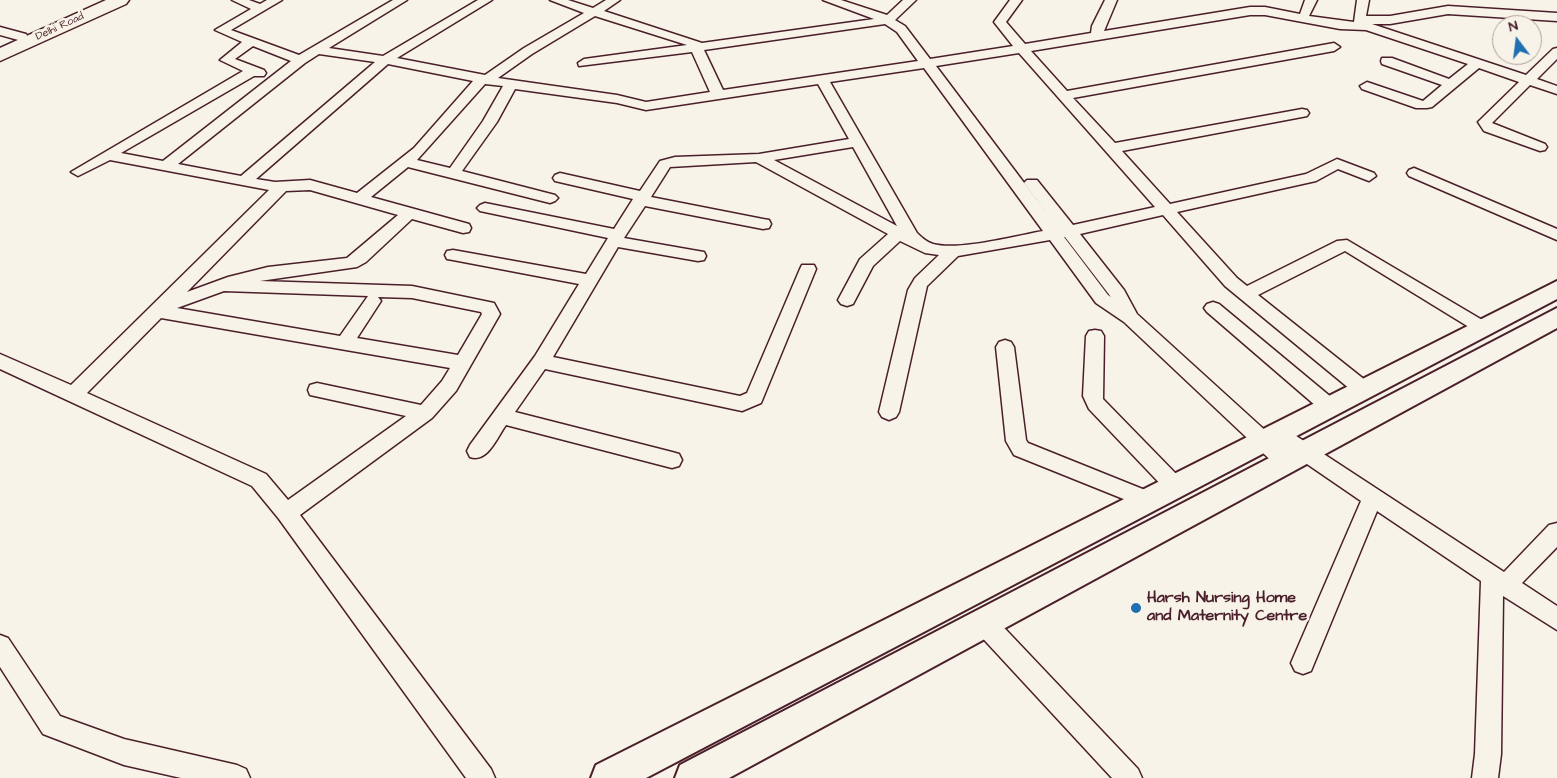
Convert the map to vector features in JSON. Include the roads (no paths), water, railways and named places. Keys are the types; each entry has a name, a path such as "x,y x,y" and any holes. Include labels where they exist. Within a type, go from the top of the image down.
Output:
{"main road":[{"path":"0,47 104,0"},
{"name":"Delhi Road","path":"0,55 120,0"}],"street":[{"path":"238,0 261,8"},
{"path":"276,0 221,30 300,60"},
{"path":"166,166 300,60 400,0"},
{"path":"244,181 385,60 486,0"},
{"path":"556,0 699,47 718,95"},
{"path":"359,199 419,151 484,80 528,51 614,0"},
{"path":"828,0 892,17"},
{"path":"851,0 892,17 933,63 1061,232 1102,299 1130,318 1296,458 1373,498 1557,619"},
{"path":"584,63 892,17 910,0"},
{"path":"1016,0 1000,22 1231,282 1363,390"},
{"path":"1097,36 1098,26 1111,0"},
{"path":"1240,0 1306,13 1359,20 1390,20 1448,10 1557,17"},
{"path":"1306,13 1311,0"},
{"path":"1359,20 1363,0"},
{"path":"315,50 385,60 484,80 617,99 641,106 933,63 1257,10 1340,25 1367,26 1557,90"},
{"path":"0,31 22,37"},
{"path":"251,42 226,60 275,79"},
{"path":"1065,95 1334,47"},
{"path":"1540,147 1485,125 1485,122 1557,52"},
{"path":"1387,61 1451,84"},
{"path":"1367,86 1421,105 1427,104 1477,63"},
{"path":"78,172 253,71"},
{"path":"822,79 918,243"},
{"path":"453,174 490,122 511,84"},
{"path":"220,90 250,99"},
{"path":"1113,148 1302,113"},
{"path":"477,451 541,361 615,238 661,168 670,162 759,158 858,142"},
{"path":"108,155 281,187 310,185 463,228"},
{"path":"759,158 918,243 931,249 953,252 1061,232 1312,178 1337,163 1369,176"},
{"path":"407,162 550,198"},
{"path":"1414,173 1557,235"},
{"path":"560,178 641,198 763,224"},
{"path":"73,395 281,187"},
{"path":"485,208 698,256"},
{"path":"159,309 224,285 268,273 351,263 360,258 409,212"},
{"path":"847,300 866,263 899,233"},
{"path":"1245,294 1347,245 1483,328"},
{"path":"888,412 916,290 921,282 953,252"},
{"path":"453,254 589,280"},
{"path":"541,361 742,404 749,403 754,398 808,268"},
{"path":"224,285 412,292 488,307 491,314 449,386 425,413 286,513"},
{"path":"609,778 1557,289"},
{"path":"345,343 372,301"},
{"path":"1214,308 1330,407"},
{"path":"159,309 462,363"},
{"path":"692,778 1296,458 1557,317"},
{"path":"1095,336 1092,396 1096,404 1175,486"},
{"path":"1005,347 1016,441 1021,449 1148,500"},
{"path":"0,361 259,480 286,513 482,778"},
{"path":"317,390 425,413"},
{"path":"502,416 672,460"},
{"path":"1303,663 1373,498"},
{"path":"1485,778 1499,581 1557,532"},
{"path":"1001,577 1022,602"},
{"path":"984,623 1129,778"},
{"path":"0,646 52,725 124,752 237,778"}],"place":[{"name":"Harsh Nursing Home and Maternity Centre","path":"1136,608"}]}
